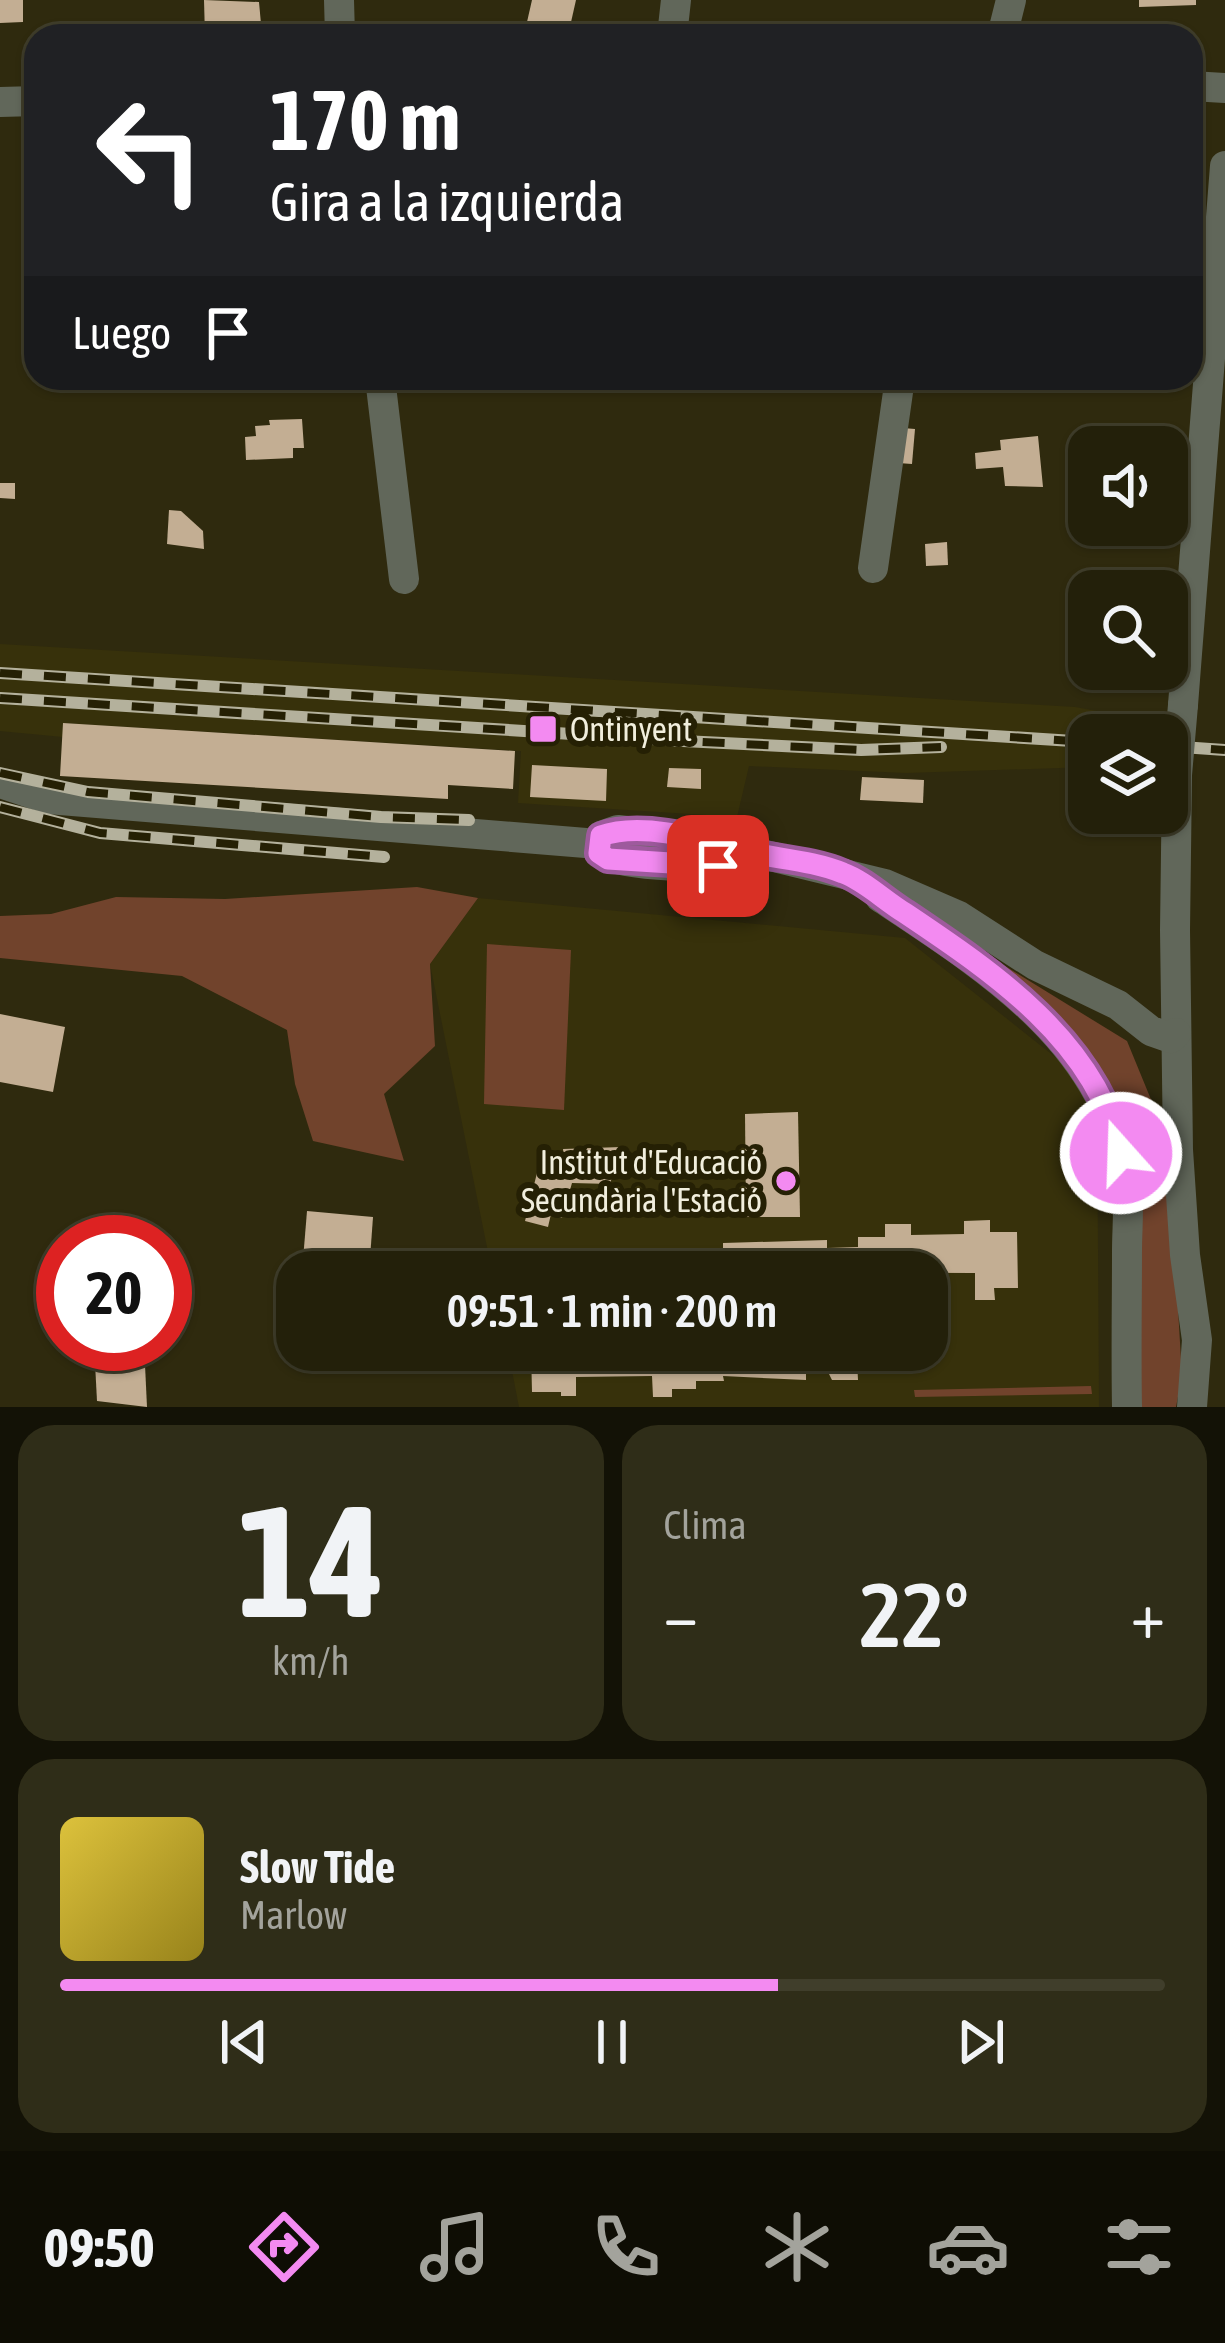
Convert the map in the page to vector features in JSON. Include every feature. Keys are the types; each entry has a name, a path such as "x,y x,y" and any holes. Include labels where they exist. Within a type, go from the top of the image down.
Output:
{"street":[{"path":"1192,1407 1197,1340 1182,1223 1175,1000 1177,775 1225,166"},
{"path":"381,390 404,579"},
{"path":"873,568 898,390"},
{"path":"0,783 48,799 598,844 601,836 618,830 704,840 885,884 959,916 1035,964 1118,1005 1151,1031 1171,1037 1176,1033"},
{"path":"845,873 987,969 1039,1015 1090,1077 1115,1125 1127,1180 1127,1407"},
{"path":"1118,1005 1175,1000"},
{"path":"1118,1005 1147,1046 1178,1112"}],"shaded area":[{"path":"0,644 1075,707 1113,714 1068,714 1068,768 906,773 749,766 737,817 518,803 521,751 64,723 63,737 0,731"},
{"path":"417,887 478,898 430,964 435,1046 384,1094 404,1161 313,1141 295,1084 287,1030 182,976 0,958 0,916 51,914 116,897 225,899"},
{"name":"Institut d'Educació Secundària l'Estació","path":"478,898 905,938 1097,1090 1099,1407 519,1407 512,1371 948,1371 948,1251 488,1251 430,964"},
{"path":"956,936 1127,1041 1159,1119 1173,1224 1182,1376 1176,1407 1138,1407 1100,1069"},
{"path":"487,944 571,950 564,1110 484,1104"},
{"path":"1091,1386 1092,1394 915,1397 914,1390"}],"building":[{"path":"0,0 23,0 23,22 0,23"},
{"path":"204,0 259,2 261,24 205,24"},
{"path":"532,0 576,0 571,24 527,22"},
{"path":"1139,0 1196,0 1196,5 1139,7"},
{"path":"302,419 304,448 293,448 293,458 246,460 245,437 256,436 255,426 270,425 269,420"},
{"path":"903,428 915,429 912,464 898,463"},
{"path":"1038,436 1043,487 1005,486 1003,467 976,469 975,453 1001,450 1000,440"},
{"path":"0,483 15,483 15,499 0,498"},
{"path":"169,510 181,511 203,531 204,549 167,544"},
{"path":"947,542 948,565 926,566 925,544"},
{"path":"63,723 515,751 513,789 448,785 448,799 60,776"},
{"path":"532,765 607,769 606,801 530,797"},
{"path":"669,768 701,769 701,789 667,787"},
{"path":"862,777 924,780 923,803 860,800"},
{"path":"0,1014 65,1027 53,1092 0,1082"},
{"path":"798,1112 800,1217 746,1217 745,1114"},
{"path":"621,1147 621,1174 613,1174 610,1184 572,1183 562,1218 551,1214 548,1227 525,1221 539,1165 566,1173 563,1149"},
{"path":"307,1211 373,1217 371,1251 304,1251"},
{"path":"990,1220 990,1232 1017,1232 1018,1288 994,1288 995,1300 975,1300 975,1273 948,1273 948,1251 723,1251 723,1243 827,1240 827,1248 858,1247 858,1237 885,1237 885,1224 911,1224 911,1235 964,1234 964,1221"},
{"path":"95,1371 145,1371 147,1407 97,1401"},
{"path":"532,1371 858,1371 858,1380 832,1380 829,1374 806,1374 806,1380 723,1376 724,1381 696,1381 696,1389 672,1389 672,1397 653,1397 652,1376 576,1377 576,1396 532,1392"}],"railway":[{"path":"0,673 1068,741"},
{"path":"0,698 683,741 861,750 941,747"},
{"path":"1188,747 1225,750"},
{"path":"0,773 88,792 469,820"},
{"path":"0,807 100,833 384,857"}],"place":[{"name":"Ontinyent","path":"543,729"},
{"name":"Institut d'Educació Secundària l'Estació","path":"786,1181"}],"route":[{"path":"718,866 608,859 599,853 598,844 601,836 618,830 704,840 845,873 987,969 1039,1015 1090,1077 1115,1125 1121,1153"}]}
